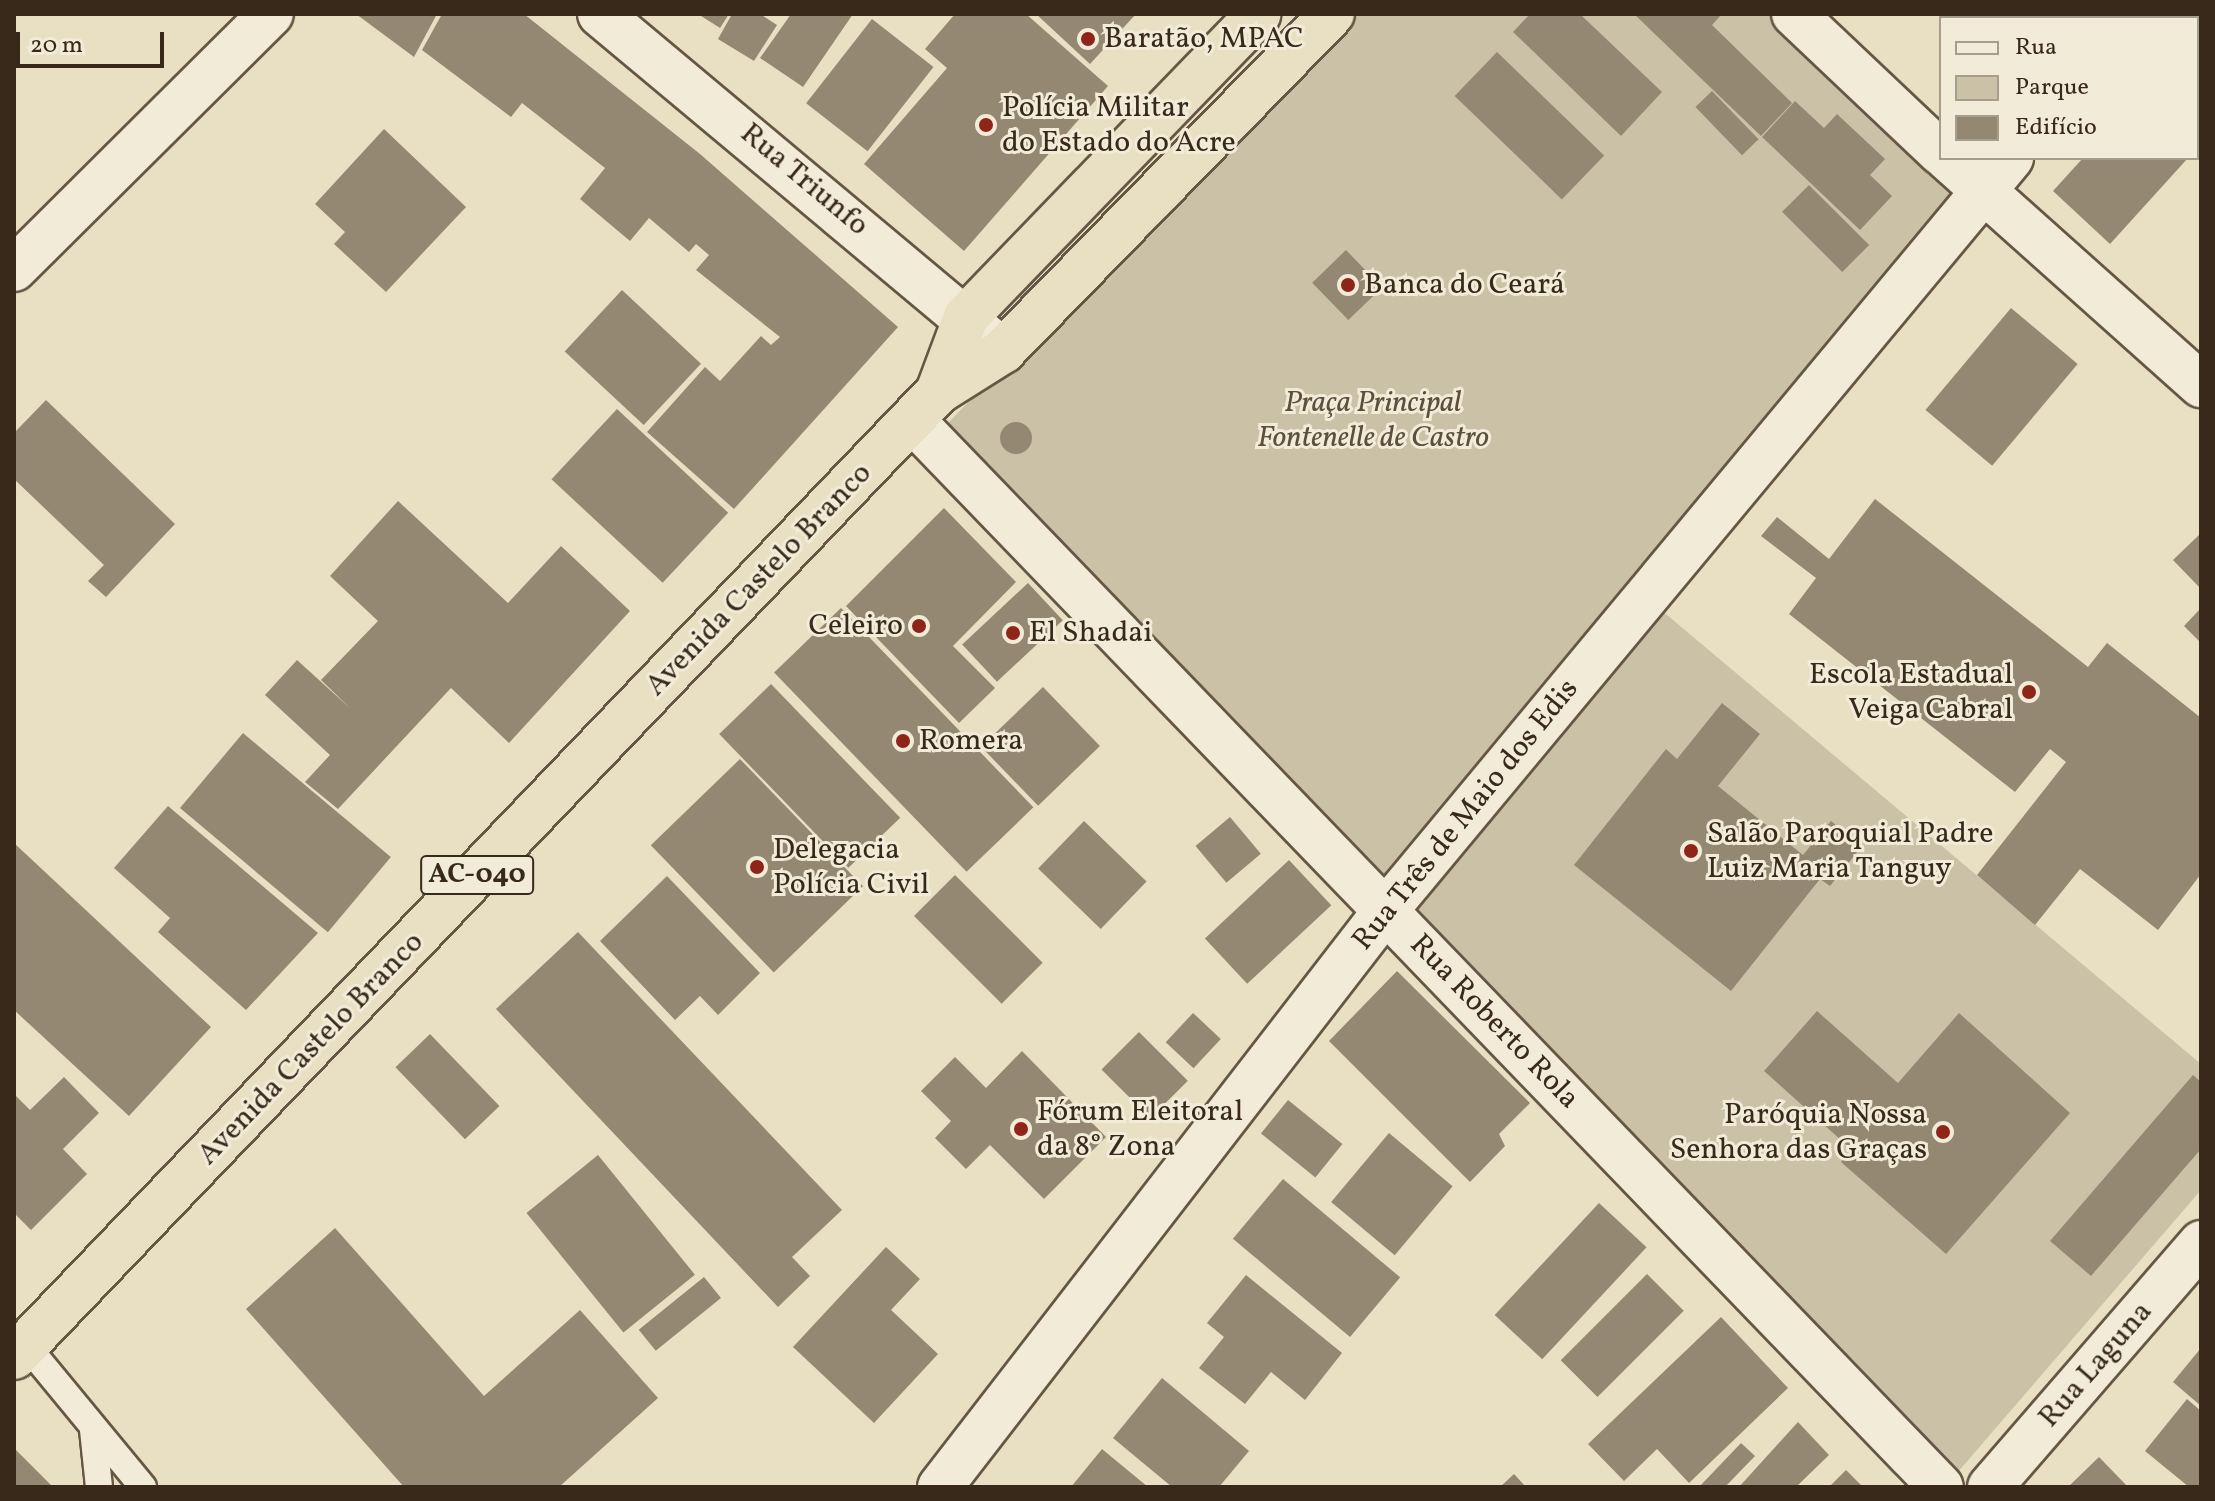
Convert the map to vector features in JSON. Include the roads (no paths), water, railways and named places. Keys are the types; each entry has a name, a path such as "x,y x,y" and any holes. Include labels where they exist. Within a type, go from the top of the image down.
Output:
{"highway":[{"name":"Avenida Castelo Branco","path":"925,406 966,317 1259,14"},
{"name":"Avenida Castelo Branco","path":"20,1351 925,406 1003,351 1332,14"}],"street":[{"path":"14,269 271,14"},
{"name":"Rua Triunfo","path":"600,14 1003,351"},
{"path":"1794,14 1939,151"},
{"path":"1949,160 2201,385"},
{"name":"Rua Três de Maio dos Edis","path":"940,1487 1386,910 1979,189 2009,160"},
{"name":"Rua Roberto Rola","path":"925,406 1386,910 1941,1487"},
{"name":"Rua Laguna","path":"1990,1487 2201,1243"}],"lane":[{"path":"20,1351 93,1426 143,1487"},
{"path":"93,1426 99,1487"}],"place":[{"name":"Baratão, MPAC","path":"1088,39"},
{"name":"Polícia Militar do Estado do Acre","path":"986,125"},
{"name":"Banca do Ceará","path":"1348,285"},
{"name":"Celeiro","path":"919,626"},
{"name":"El Shadai","path":"1013,633"},
{"name":"Escola Estadual Veiga Cabral","path":"2029,692"},
{"name":"Romera","path":"903,741"},
{"name":"Salão Paroquial Padre Luiz Maria Tanguy","path":"1691,851"},
{"name":"Delegacia Polícia Civil","path":"757,867"},
{"name":"Fórum Eleitoral da 8° Zona","path":"1021,1129"},
{"name":"Paróquia Nossa Senhora das Graças","path":"1943,1132"}],"park label":[{"name":"Praça Principal Fontenelle de Castro","path":"1373,420"}]}
